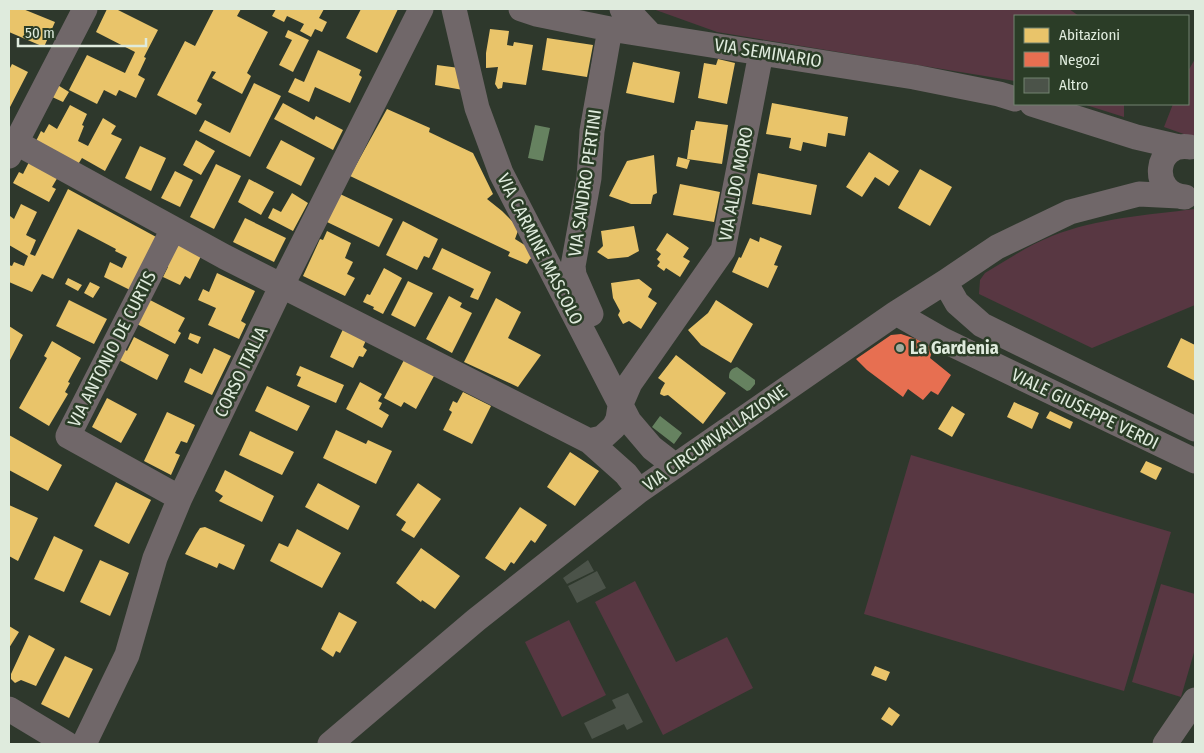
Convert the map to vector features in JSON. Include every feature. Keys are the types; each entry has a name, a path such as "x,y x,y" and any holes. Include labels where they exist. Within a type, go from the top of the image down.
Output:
{"street":[{"path":"84,9 12,149 589,441 620,468 639,491"},
{"name":"CORSO ITALIA","path":"84,744 127,655 155,558 180,498 282,285 421,9"},
{"name":"VIA CARMINE MASCOLO","path":"454,9 477,108 501,174 620,406 629,421 652,448 674,465"},
{"name":"VIA SEMINARIO","path":"521,9 536,14 616,19 650,34 914,77 1014,99"},
{"name":"VIA SANDRO PERTINI","path":"616,19 592,132 589,178 573,266 574,275 617,370 630,383"},
{"name":"VIA ALDO MORO","path":"589,441 602,438 614,428 620,406 630,383 723,250 761,53"},
{"path":"1035,105 1136,137 1174,156"},
{"path":"1139,194 1174,156"},
{"path":"1174,156 1161,180 1171,193 1187,196"},
{"name":"VIA CIRCUMVALLAZIONE","path":"330,744 476,620 639,491 896,313 997,247 1070,212 1139,194 1187,196"},
{"name":"VIA ANTONIO DE CURTIS","path":"173,229 68,436 180,498"},
{"name":"VIALE GIUSEPPE VERDI","path":"945,282 957,303 982,325 1195,430"},
{"name":"VIALE GIUSEPPE VERDI","path":"896,313 943,340 1195,461"},
{"path":"1165,744 1195,700"},
{"path":"9,709 67,744"}],"shaded area":[{"path":"653,9 1069,9 1078,15 1014,15 1014,81 717,32"},
{"path":"1195,59 1195,138 1164,127 1173,105 1189,105 1189,69"},
{"path":"1086,105 1124,105 1124,117"},
{"path":"535,125 550,128 543,161 528,158"},
{"path":"1195,209 1195,305 1092,348 979,294 980,280 985,273 1026,248 1052,236 1105,221"},
{"path":"737,367 755,380 755,384 750,390 747,391 729,378 731,371"},
{"path":"660,416 682,433 674,444 652,427"},
{"path":"911,455 1171,532 1124,691 864,614"},
{"path":"635,581 676,662 727,637 753,688 663,735 595,602"},
{"path":"1161,584 1195,594 1195,649 1181,697 1132,682"},
{"path":"569,620 606,695 562,717 525,642"}],"building: Abitazioni":[{"path":"9,9 23,9 55,22 44,47 9,32"},
{"path":"107,9 116,9 158,30 144,57 146,58 138,75 145,79 136,98 119,90 116,96 104,90 97,104 69,90 87,55 125,73 135,52 96,32"},
{"path":"214,9 241,9 237,16 268,32 247,73 251,76 242,94 212,78 216,72 212,71 197,101 202,104 196,115 157,95 185,41 195,46"},
{"path":"276,9 324,9 319,18 327,22 322,32 315,29 311,37 300,31 304,24 287,16 284,22 272,16"},
{"path":"361,9 398,9 377,53 346,38"},
{"path":"490,29 509,31 507,45 513,46 514,42 533,45 526,85 503,82 502,88 498,89 495,84 498,67 486,68 486,53"},
{"path":"288,30 309,40 293,72 279,65 292,40 285,37"},
{"path":"547,38 593,45 587,77 542,70"},
{"path":"318,50 361,70 359,75 362,77 350,103 315,87 309,102 288,92 295,78 304,82"},
{"path":"718,59 735,63 727,104 698,98 704,63 716,65"},
{"path":"633,62 680,72 674,103 626,93"},
{"path":"12,64 28,72 9,109 9,70"},
{"path":"437,65 459,68 463,90 435,85"},
{"path":"254,83 281,96 250,157 199,131 205,120 230,133"},
{"path":"56,84 69,92 63,102 50,96"},
{"path":"283,103 314,120 316,116 343,130 333,150 274,119"},
{"path":"772,103 848,117 845,136 828,133 826,147 803,142 801,151 789,148 791,138 766,134"},
{"path":"70,105 87,114 78,141 88,146 103,118 116,126 111,134 122,139 105,171 82,158 77,166 35,143 41,131 44,133 49,124 57,129"},
{"path":"387,109 430,128 429,132 473,153 493,194 487,199 519,228 515,239 531,249 535,257 530,259 527,264 508,256 510,252 350,176"},
{"path":"696,121 728,125 722,164 687,159 691,130 694,130"},
{"path":"196,140 215,151 201,175 183,165"},
{"path":"281,140 315,158 301,186 266,168"},
{"path":"140,146 166,158 151,191 125,178"},
{"path":"869,152 899,171 889,186 875,177 862,197 846,187"},
{"path":"654,155 657,193 653,195 651,204 631,204 609,196 627,161"},
{"path":"678,157 690,160 687,169 676,166"},
{"path":"30,160 59,175 52,187 56,189 49,202 13,183 19,172 23,174"},
{"path":"216,164 241,176 214,229 190,217"},
{"path":"920,169 952,187 930,226 898,208"},
{"path":"175,171 193,180 180,207 161,198"},
{"path":"758,173 817,185 811,215 752,204"},
{"path":"249,179 274,192 261,215 238,202"},
{"path":"680,184 720,192 714,222 673,215"},
{"path":"68,189 158,238 132,291 104,277 110,262 122,268 127,257 78,229 53,279 42,274 32,292 9,282 9,265 12,266 14,262 24,266 28,256 9,245 10,216 14,219 21,204 37,212 26,235 36,240 30,254 35,256"},
{"path":"292,193 308,203 293,231 268,218 273,208 281,212"},
{"path":"340,194 393,219 379,247 327,222"},
{"path":"245,218 286,238 274,262 233,242"},
{"path":"403,221 438,239 429,258 424,256 417,270 386,255"},
{"path":"634,226 639,251 628,257 608,259 597,252 603,246 601,231"},
{"path":"327,231 351,243 345,258 353,262 347,274 355,278 345,296 303,276 320,239 323,240"},
{"path":"667,233 689,248 683,257 690,261 680,277 666,268 664,271 657,266 660,262 657,259 661,254 656,250"},
{"path":"760,237 782,246 774,265 778,266 768,288 732,272 750,238 759,242"},
{"path":"173,241 202,254 190,279 185,276 180,285 163,277 168,267 163,264"},
{"path":"442,248 491,272 478,300 470,297 474,289 432,269"},
{"path":"384,268 402,278 383,314 363,302 367,294 370,295"},
{"path":"217,273 255,291 241,321 246,324 239,339 208,325 216,308 198,300 203,289 209,292"},
{"path":"68,278 82,285 78,291 65,284"},
{"path":"639,279 652,289 648,297 657,303 641,329 629,321 623,324 618,315 620,311 613,298 611,283"},
{"path":"408,281 433,293 415,327 391,315"},
{"path":"90,282 100,287 93,298 84,293"},
{"path":"449,296 462,303 460,307 472,313 452,353 426,339"},
{"path":"496,298 521,312 508,338 541,355 518,387 464,362"},
{"path":"69,300 107,319 94,344 56,326"},
{"path":"150,300 185,318 178,331 181,333 175,344 137,324"},
{"path":"716,300 753,324 731,363 701,345 688,330 708,313"},
{"path":"9,326 23,335 9,362"},
{"path":"344,327 367,338 363,347 367,350 363,357 359,356 353,368 330,357"},
{"path":"190,333 201,337 198,344 188,339"},
{"path":"134,337 169,355 157,380 119,360 124,349 127,351"},
{"path":"1181,338 1195,345 1195,381 1167,367"},
{"path":"52,341 81,358 68,382 70,383 65,392 68,394 49,426 19,408 47,358 44,356"},
{"path":"214,348 231,356 212,395 184,382 190,368 202,374"},
{"path":"676,355 726,393 703,424 668,395 660,394 665,383 658,378"},
{"path":"404,360 434,376 416,409 404,402 401,407 384,398"},
{"path":"300,366 344,385 336,403 297,386 301,377 296,375"},
{"path":"360,382 382,394 378,401 382,403 379,409 389,415 382,428 346,409"},
{"path":"267,386 310,406 297,431 255,411"},
{"path":"463,392 491,406 472,444 443,430 452,412 449,410 453,401 457,403"},
{"path":"107,398 137,414 121,443 92,427"},
{"path":"1014,402 1039,413 1032,429 1007,417"},
{"path":"952,406 965,414 952,437 938,429"},
{"path":"1050,411 1073,422 1070,429 1046,418"},
{"path":"167,412 195,425 187,443 181,441 175,453 180,455 171,475 144,461"},
{"path":"336,430 366,444 368,440 392,451 376,484 323,458"},
{"path":"250,431 294,452 282,475 239,455"},
{"path":"9,435 62,465 48,491 9,470"},
{"path":"570,452 599,471 575,506 547,487"},
{"path":"1146,461 1162,468 1156,480 1140,472"},
{"path":"225,470 274,496 262,522 219,501 223,496 215,491"},
{"path":"116,482 151,500 129,544 94,526"},
{"path":"318,483 360,506 348,530 305,507"},
{"path":"418,483 441,499 414,538 401,530 406,522 396,515"},
{"path":"9,505 38,518 18,561 9,556"},
{"path":"520,507 547,525 535,543 531,540 514,564 511,562 505,571 485,558"},
{"path":"205,527 245,545 234,570 219,563 217,568 185,554 200,528"},
{"path":"297,529 341,553 322,588 270,561 279,543 288,547"},
{"path":"54,536 83,550 64,592 34,579"},
{"path":"421,548 460,576 435,609 422,600 421,602 396,583"},
{"path":"100,560 129,573 110,616 80,602"},
{"path":"339,612 357,622 340,653 336,651 333,657 321,649"},
{"path":"9,626 19,632 9,648"},
{"path":"29,635 55,649 36,686 21,680 15,683 11,679 11,674"},
{"path":"65,656 93,669 69,718 41,704"},
{"path":"875,666 890,672 886,681 871,675"},
{"path":"889,707 900,715 892,726 881,719"}],"building: Negozi":[{"path":"901,334 934,345 930,358 951,375 938,395 931,391 923,400 908,389 903,397 867,370 856,359 891,335"}],"building: Altro":[{"path":"588,560 594,571 567,584 563,578"},
{"path":"597,571 606,588 577,603 568,586"},
{"path":"628,693 643,722 627,730 624,724 592,739 584,723 616,708 612,700"}],"place":[{"name":"La Gardenia","path":"900,348"}]}
